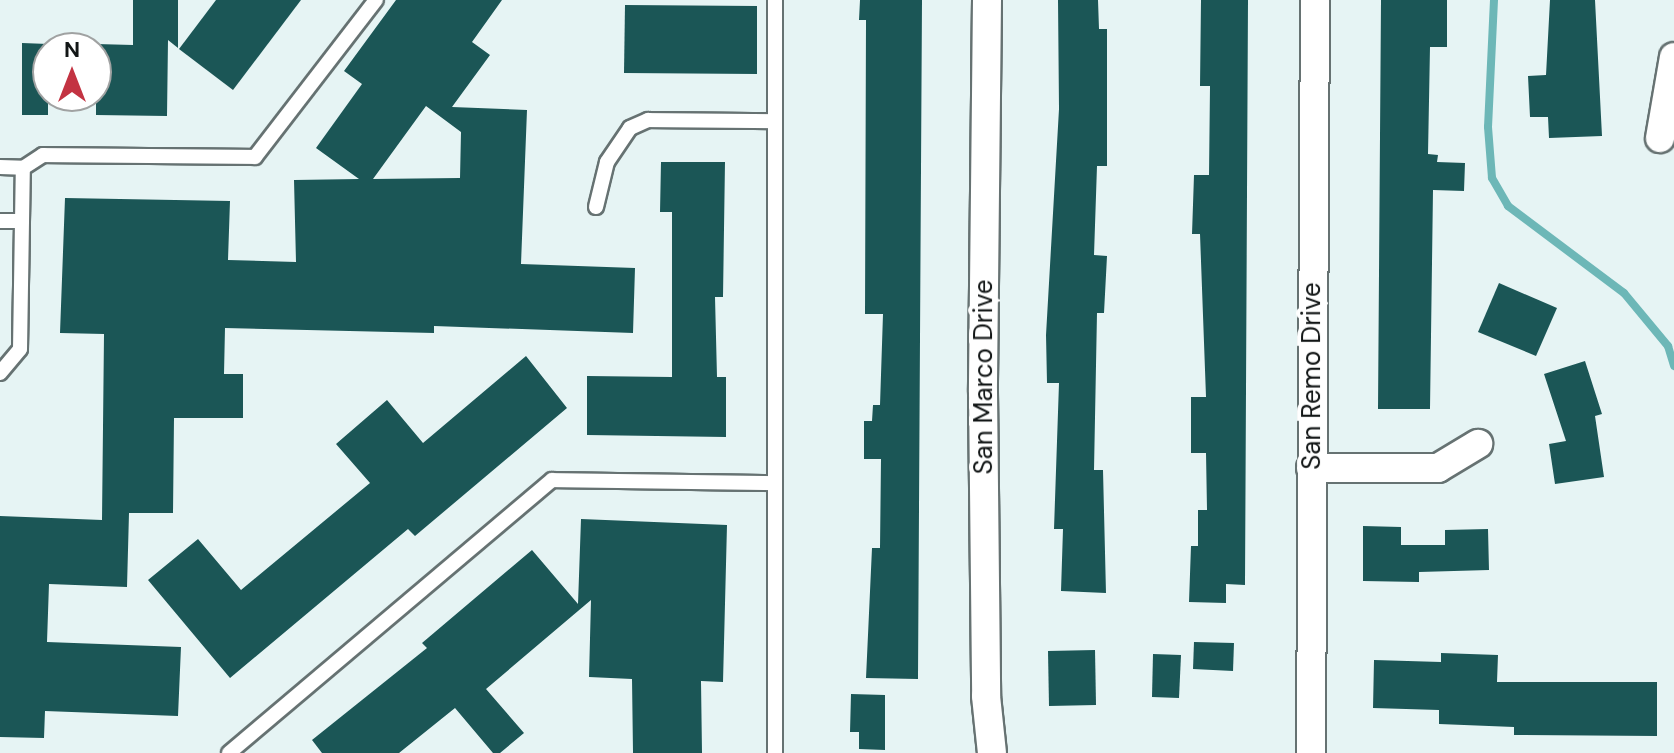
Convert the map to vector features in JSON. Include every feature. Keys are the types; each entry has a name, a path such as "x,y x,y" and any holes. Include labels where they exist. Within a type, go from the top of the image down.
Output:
{"street":[{"name":"San Marco Drive","path":"987,0 983,392 986,696 992,753"},
{"name":"San Remo Drive","path":"1311,753 1315,0"},
{"path":"1660,138 1674,57"},
{"path":"1311,468 1438,468 1478,444"}],"lane":[{"path":"0,167 23,168 43,155 255,157 376,0"},
{"path":"775,0 775,753"},
{"path":"596,207 607,162 630,128 648,120 774,121"},
{"path":"0,373 20,349 23,168"},
{"path":"0,221 22,221"},
{"path":"229,753 552,480 775,483"}],"building":[{"path":"133,0 178,0 178,48 168,40 167,116 96,115 96,112 112,112 112,44 133,45"},
{"path":"216,0 301,0 233,90 179,49"},
{"path":"396,0 502,0 472,42 490,55 452,107 527,110 521,264 635,268 633,333 434,326 434,333 225,328 224,374 243,374 243,418 174,418 173,513 129,513 127,587 49,584 47,642 181,647 178,716 45,711 44,738 0,737 0,516 102,520 104,334 60,333 65,198 230,201 228,260 296,262 294,180 359,179 316,148 362,84 344,71","holes":["426,106 461,132 460,178 373,179"]},
{"path":"860,0 922,0 918,679 866,678 872,548 880,548 881,459 864,459 864,421 872,421 873,405 880,405 883,314 865,314 866,20 859,20"},
{"path":"1058,0 1098,0 1099,29 1107,29 1107,166 1097,166 1094,255 1107,256 1104,313 1097,313 1094,470 1103,470 1106,593 1061,591 1063,529 1054,529 1059,383 1047,383 1046,335 1059,109"},
{"path":"1201,0 1248,0 1245,585 1226,584 1226,603 1189,602 1191,546 1198,546 1198,510 1207,510 1206,453 1191,453 1191,397 1206,397 1200,234 1192,234 1194,175 1209,175 1210,86 1200,86"},
{"path":"1381,0 1447,0 1447,47 1430,47 1428,154 1438,155 1437,162 1465,163 1464,191 1433,190 1430,409 1378,409"},
{"path":"1550,0 1595,0 1602,136 1549,138 1548,117 1530,117 1528,76 1546,75"},
{"path":"625,5 757,6 757,74 624,73"},
{"path":"22,43 32,43 32,112 48,112 48,115 22,115"},
{"path":"661,162 725,162 723,297 715,297 717,377 726,377 726,437 587,435 587,376 672,377 672,212 660,212"},
{"path":"1499,283 1557,308 1536,356 1478,332"},
{"path":"526,356 567,408 415,536 408,529 230,678 148,580 198,539 241,590 370,483 336,444 387,400 423,443"},
{"path":"1585,361 1602,414 1595,416 1604,477 1555,484 1549,444 1566,441 1544,374"},
{"path":"581,519 727,525 723,682 701,681 702,753 633,753 632,679 589,677 591,600 486,689 524,733 500,753 493,753 455,708 399,753 322,753 312,740 427,648 422,643 532,550 578,604"},
{"path":"1363,526 1401,527 1401,545 1445,545 1445,530 1488,529 1489,570 1419,572 1419,582 1363,581"},
{"path":"1194,642 1234,643 1233,671 1193,669"},
{"path":"1095,650 1096,705 1049,706 1048,651"},
{"path":"1441,653 1498,655 1497,682 1657,682 1657,736 1514,735 1514,727 1439,724 1439,710 1373,708 1374,660 1441,662"},
{"path":"1153,654 1181,655 1179,698 1152,697"},
{"path":"851,694 885,695 885,750 859,749 859,732 850,732"}],"waterway":[{"path":"1494,0 1488,127 1492,178 1508,206 1624,293 1668,346 1674,366"}]}
